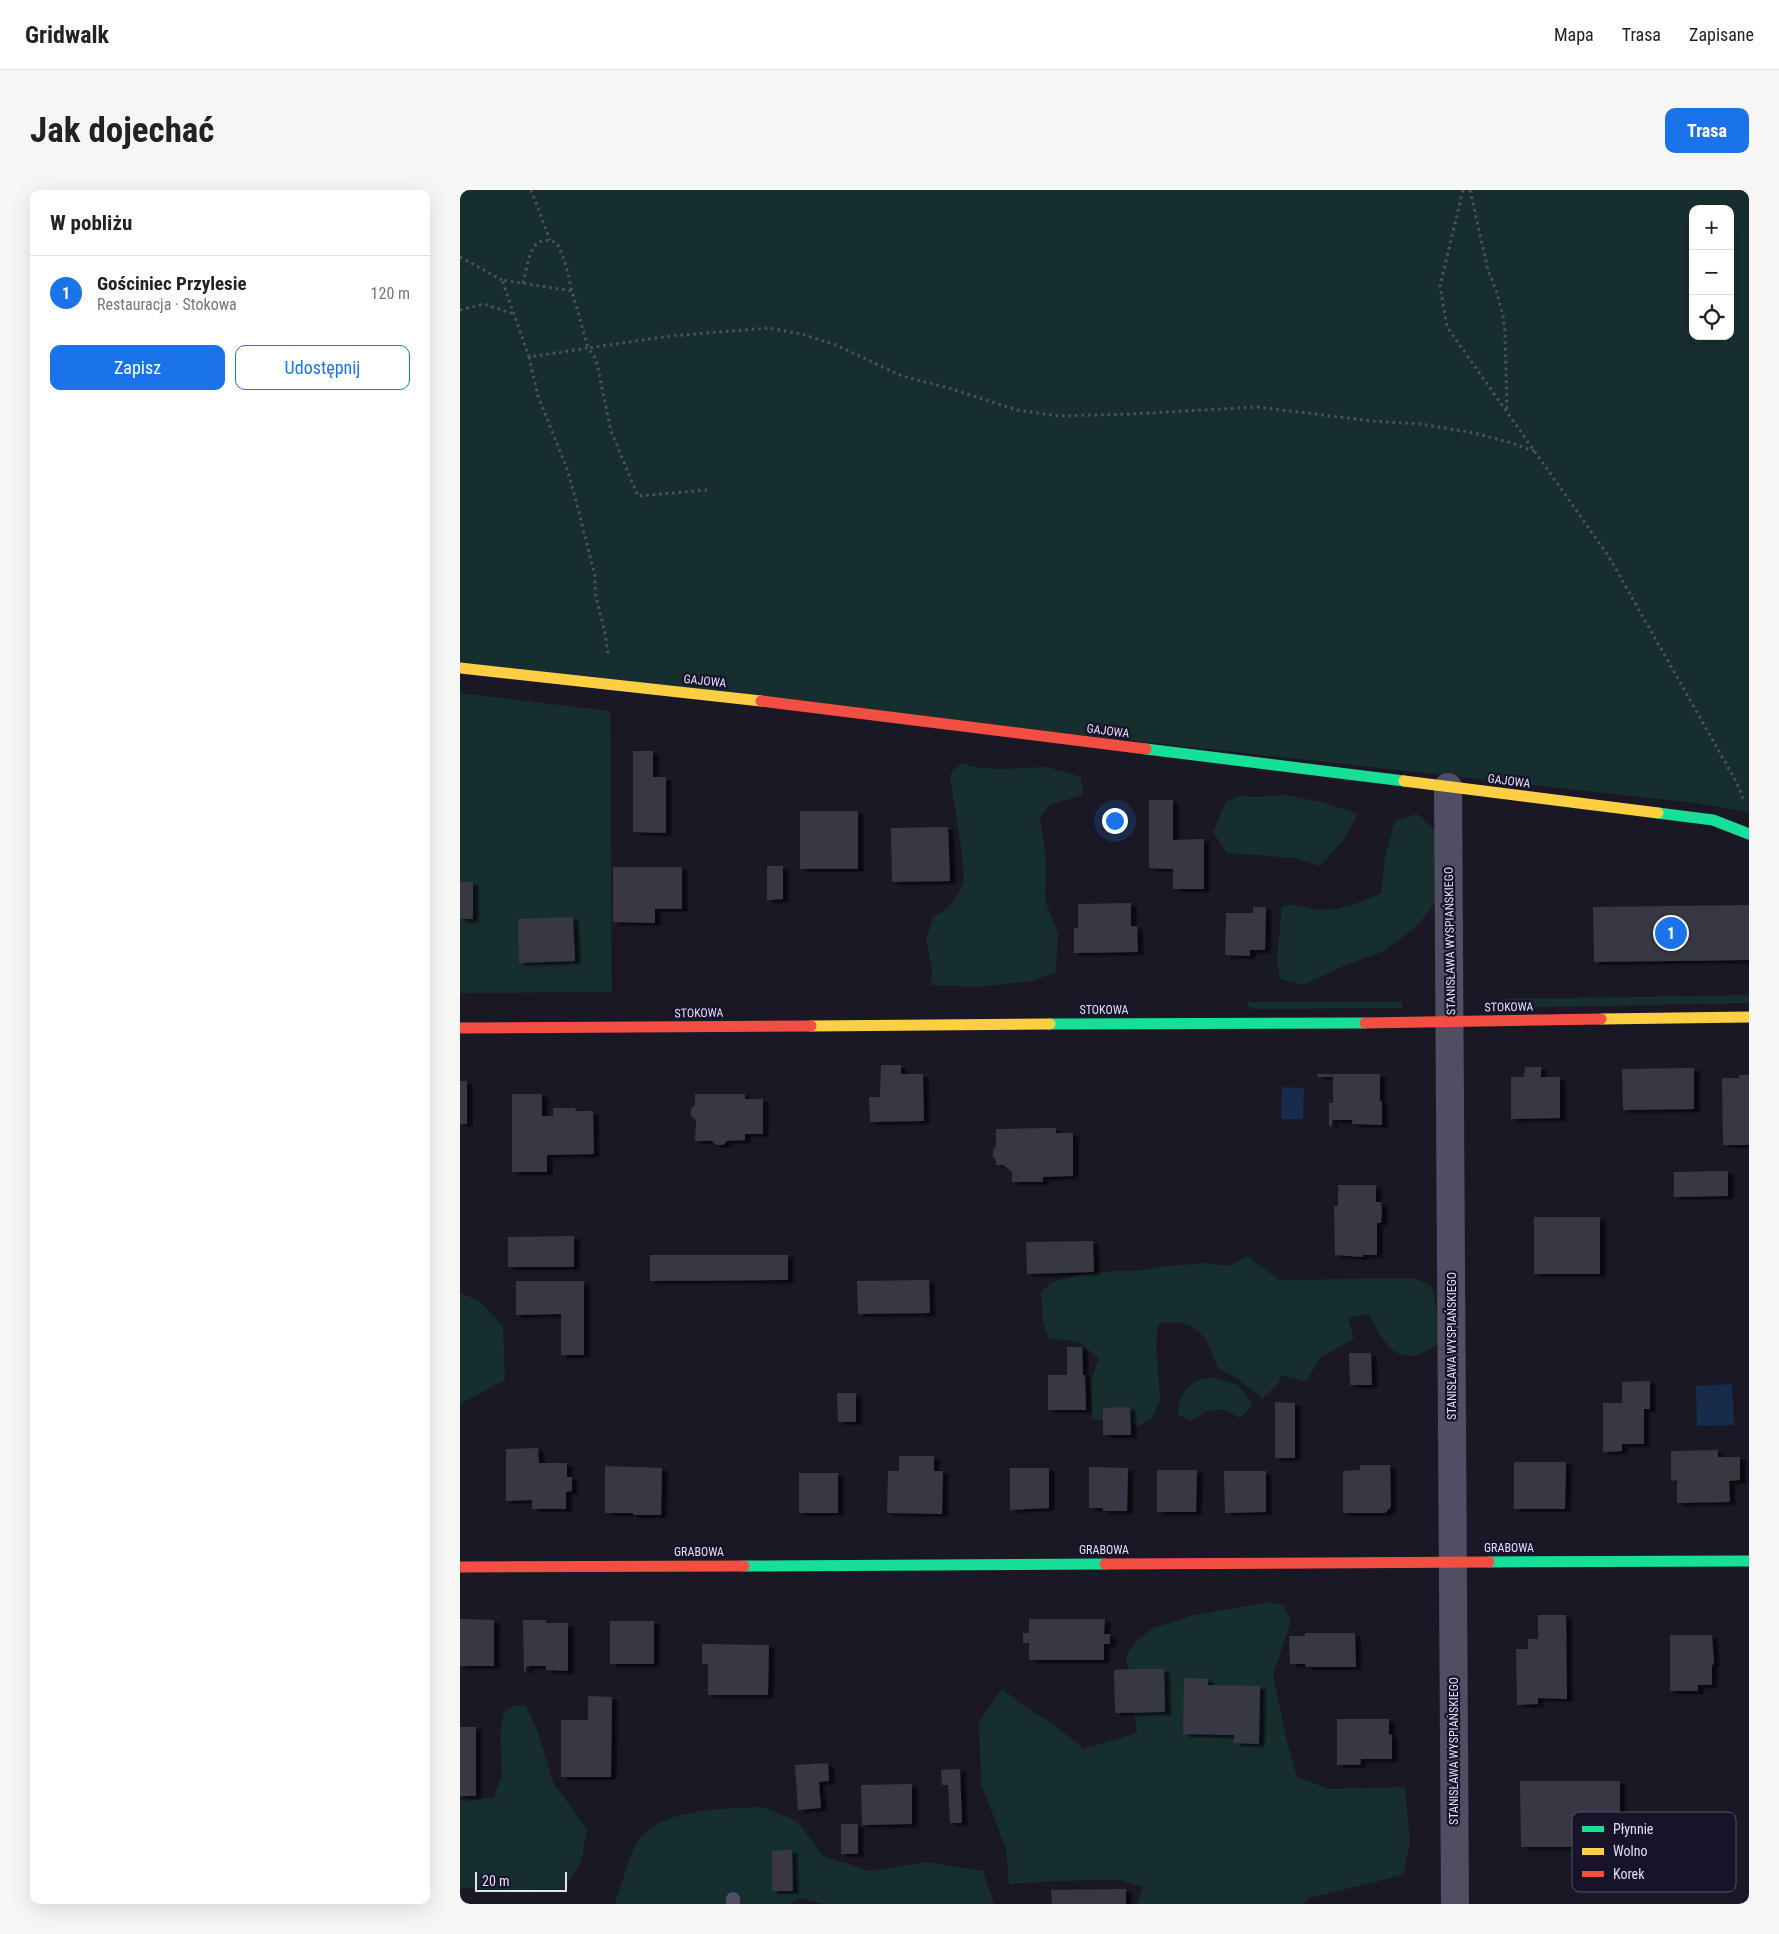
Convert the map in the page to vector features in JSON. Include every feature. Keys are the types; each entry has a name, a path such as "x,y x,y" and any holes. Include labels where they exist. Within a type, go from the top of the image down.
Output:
{"street":[{"name":"GAJOWA","path":"460,668 726,697 1713,820 1749,834"},
{"name":"STANISŁAWA WYSPIAŃSKIEGO","path":"1448,787 1455,1904"},
{"name":"STOKOWA","path":"460,1028 1450,1022 1749,1017"},
{"name":"GRABOWA","path":"460,1567 1749,1561"}],"path":[{"path":"531,190 550,240"},
{"path":"1463,190 1440,286 1447,327 1609,557 1737,783 1745,806"},
{"path":"1470,190 1488,270 1503,316 1507,412"},
{"path":"523,283 526,268 537,242 550,240 557,243 561,250 588,348 596,359 611,431 638,496 707,490"},
{"path":"460,257 502,280 572,291"},
{"path":"502,280 529,357 538,396 566,469 596,576 595,593 605,633 610,685"},
{"path":"460,310 484,304 514,314"},
{"path":"529,357 670,336 769,328 802,334 836,345 902,376 949,388 1017,410 1068,415 1131,414 1257,407 1372,421 1430,425 1474,433 1508,442 1534,452"}],"green space":[{"path":"460,190 1749,190 1749,812 1695,803 460,666"},
{"path":"460,693 610,711 612,992 460,993"},
{"path":"962,763 973,767 1001,769 1047,767 1081,777 1083,795 1050,805 1040,818 1046,857 1045,900 1058,933 1056,972 1032,981 978,987 931,985 932,970 926,940 933,917 943,911 958,894 964,876 950,776 953,770"},
{"path":"1285,795 1322,802 1358,814 1344,839 1320,866 1294,858 1227,853 1213,832 1226,802 1240,796"},
{"path":"1417,814 1434,830 1438,899 1416,927 1384,951 1341,967 1303,985 1280,979 1277,959 1282,907 1298,905 1316,910 1341,908 1381,893 1385,858 1395,821"},
{"path":"1749,995 1749,1003 1502,1008 1502,999"},
{"path":"1247,1002 1402,1002 1402,1008 1252,1009 1247,1005"},
{"path":"1248,1256 1279,1280 1415,1278 1432,1287 1436,1307 1438,1344 1420,1354 1410,1356 1401,1354 1394,1351 1382,1338 1369,1314 1348,1318 1354,1338 1320,1358 1306,1382 1282,1375 1278,1384 1263,1398 1237,1378 1218,1368 1204,1338 1191,1326 1171,1323 1158,1324 1156,1346 1160,1400 1152,1418 1139,1426 1092,1419 1091,1380 1099,1359 1079,1342 1049,1338 1043,1323 1041,1292 1052,1282 1078,1275 1205,1263 1228,1266"},
{"path":"460,1293 478,1300 503,1326 505,1380 460,1404"},
{"path":"1216,1378 1238,1385 1252,1405 1240,1418 1223,1409 1208,1411 1190,1421 1178,1414 1183,1394 1194,1382 1201,1379"},
{"path":"1269,1602 1283,1605 1291,1621 1273,1675 1286,1738 1297,1777 1329,1789 1405,1787 1410,1843 1403,1875 1310,1898 1303,1904 1137,1904 1143,1887 1120,1880 1009,1884 1006,1849 981,1784 979,1722 1002,1689 1024,1706 1053,1724 1084,1749 1137,1733 1126,1656 1136,1642 1153,1628 1195,1615"},
{"path":"513,1706 526,1706 538,1732 553,1782 587,1830 581,1862 564,1890 517,1893 460,1887 460,1800 494,1798 502,1774 500,1735 504,1712"},
{"path":"763,1807 797,1821 823,1856 870,1871 926,1862 983,1871 994,1904 824,1904 801,1898 791,1904 615,1904 636,1844 650,1829 680,1815 715,1810"}],"water":[{"path":"1282,1087 1304,1088 1303,1119 1281,1119"},
{"path":"1732,1384 1734,1425 1697,1426 1696,1386"}],"building":[{"path":"633,751 653,751 653,777 666,777 666,833 633,832"},
{"path":"1149,800 1173,800 1173,840 1204,839 1204,889 1173,889 1173,869 1149,868"},
{"path":"800,811 858,811 858,869 800,869"},
{"path":"948,827 950,881 892,882 891,828"},
{"path":"767,866 783,866 783,899 767,900"},
{"path":"613,867 682,867 682,909 655,909 655,923 613,922"},
{"path":"460,882 473,882 473,919 460,919"},
{"path":"1131,903 1131,926 1137,926 1138,952 1074,953 1074,928 1078,928 1078,904"},
{"path":"1749,905 1749,960 1594,962 1593,907"},
{"path":"1253,907 1266,907 1265,950 1250,950 1250,956 1225,955 1226,913 1253,913"},
{"path":"573,917 575,961 519,963 518,919"},
{"path":"881,1065 901,1065 901,1074 923,1074 924,1121 870,1122 869,1097 880,1097"},
{"path":"1525,1067 1541,1067 1541,1077 1560,1077 1560,1118 1511,1119 1511,1077 1524,1077"},
{"path":"1694,1068 1694,1109 1623,1110 1622,1069"},
{"path":"1317,1074 1380,1074 1382,1125 1352,1124 1352,1120 1332,1120 1332,1126 1329,1126 1329,1103 1333,1103 1333,1077 1318,1077"},
{"path":"1739,1075 1749,1075 1749,1145 1723,1145 1722,1078 1739,1078"},
{"path":"460,1081 467,1081 467,1124 460,1124"},
{"path":"512,1094 542,1094 542,1116 553,1116 553,1108 576,1108 575,1111 593,1111 594,1154 547,1155 547,1172 512,1172"},
{"path":"695,1094 745,1094 745,1099 763,1099 763,1134 745,1134 745,1140 727,1141 723,1145 716,1145 712,1141 695,1141 696,1120 691,1116 691,1109 695,1105"},
{"path":"1056,1128 1056,1133 1073,1133 1073,1176 1043,1177 1043,1182 1012,1182 1012,1172 1003,1165 996,1165 993,1149 996,1146 996,1129"},
{"path":"1728,1171 1728,1196 1674,1197 1674,1172"},
{"path":"1338,1185 1376,1185 1376,1202 1381,1202 1382,1211 1381,1223 1377,1223 1377,1255 1363,1255 1363,1257 1335,1255 1334,1206 1338,1206"},
{"path":"1534,1217 1600,1217 1600,1274 1534,1274"},
{"path":"574,1236 574,1267 508,1267 508,1237"},
{"path":"1093,1241 1094,1272 1027,1274 1026,1242"},
{"path":"650,1255 788,1255 788,1280 650,1281"},
{"path":"929,1280 930,1313 858,1314 857,1281"},
{"path":"516,1281 584,1281 584,1355 561,1355 561,1314 516,1315"},
{"path":"1067,1347 1082,1347 1086,1410 1048,1410 1048,1375 1067,1375"},
{"path":"1349,1353 1371,1353 1372,1385 1350,1385"},
{"path":"1650,1381 1650,1409 1644,1409 1644,1444 1622,1444 1622,1451 1603,1452 1603,1403 1622,1403 1622,1382"},
{"path":"837,1393 856,1393 856,1422 838,1422"},
{"path":"1275,1402 1295,1403 1295,1458 1275,1458"},
{"path":"1130,1407 1131,1435 1103,1435 1103,1408"},
{"path":"538,1448 539,1463 567,1463 567,1477 572,1477 572,1491 566,1492 566,1509 532,1509 532,1500 506,1501 506,1449"},
{"path":"1718,1450 1718,1457 1740,1457 1740,1480 1729,1481 1730,1502 1677,1503 1677,1480 1671,1481 1671,1451"},
{"path":"899,1456 934,1456 934,1471 943,1471 942,1514 887,1513 888,1471 899,1471"},
{"path":"1514,1462 1566,1462 1565,1509 1514,1509"},
{"path":"1360,1465 1390,1465 1391,1507 1385,1513 1343,1513 1343,1471 1360,1470"},
{"path":"605,1466 662,1468 661,1515 605,1513"},
{"path":"1089,1467 1128,1468 1127,1511 1103,1511 1103,1508 1089,1508"},
{"path":"1010,1468 1049,1468 1049,1508 1010,1510"},
{"path":"1157,1470 1197,1470 1196,1512 1157,1512"},
{"path":"1224,1471 1266,1471 1266,1512 1225,1513"},
{"path":"799,1473 838,1473 838,1513 799,1513"},
{"path":"1538,1615 1566,1615 1567,1699 1538,1698 1538,1704 1517,1705 1516,1649 1528,1649 1528,1639 1538,1639"},
{"path":"460,1619 494,1620 494,1666 460,1666"},
{"path":"1029,1619 1105,1619 1104,1634 1110,1634 1110,1644 1104,1644 1104,1660 1029,1660 1029,1643 1023,1643 1023,1633 1029,1633"},
{"path":"523,1620 546,1620 546,1623 568,1623 568,1671 546,1670 546,1666 526,1666 526,1672 524,1672"},
{"path":"610,1621 654,1621 654,1664 610,1664"},
{"path":"1305,1633 1355,1633 1356,1667 1306,1667 1305,1664 1290,1664 1289,1636 1305,1636"},
{"path":"1670,1635 1712,1635 1714,1662 1712,1666 1712,1685 1698,1685 1698,1691 1670,1691"},
{"path":"702,1644 769,1645 768,1695 708,1695 708,1664 702,1664"},
{"path":"1164,1669 1165,1712 1115,1713 1114,1670"},
{"path":"1184,1678 1208,1679 1208,1685 1260,1686 1259,1744 1234,1743 1234,1735 1183,1734"},
{"path":"588,1696 612,1697 611,1777 561,1777 561,1720 588,1720"},
{"path":"1337,1719 1389,1719 1389,1734 1392,1735 1392,1759 1361,1759 1360,1765 1337,1765"},
{"path":"460,1727 476,1727 476,1796 460,1796"},
{"path":"828,1763 829,1781 819,1782 821,1808 798,1810 795,1765"},
{"path":"960,1769 962,1823 950,1823 948,1785 942,1785 941,1770"},
{"path":"1520,1781 1620,1781 1620,1812 1572,1812 1572,1847 1521,1847"},
{"path":"912,1784 912,1824 862,1825 861,1785"},
{"path":"841,1824 858,1824 858,1854 841,1854"},
{"path":"792,1850 793,1891 772,1891 772,1851"},
{"path":"1126,1889 1126,1904 1052,1904 1051,1890"}],"traffic: fast":[{"path":"1146,749 1404,781"},
{"path":"1658,813 1713,820 1749,834"},
{"path":"1050,1024 1365,1023"},
{"path":"1489,1562 1749,1561"},
{"path":"744,1566 1105,1564"}],"traffic: slow":[{"path":"460,668 761,701"},
{"path":"1404,781 1658,813"},
{"path":"1601,1019 1749,1017"},
{"path":"811,1026 1050,1024"}],"traffic: jam":[{"path":"761,701 1146,749"},
{"path":"1365,1023 1601,1019"},
{"path":"460,1028 811,1026"},
{"path":"1105,1564 1489,1562"},
{"path":"460,1567 744,1566"}],"place":[{"name":"Gościniec Przylesie","path":"1671,933"}]}
